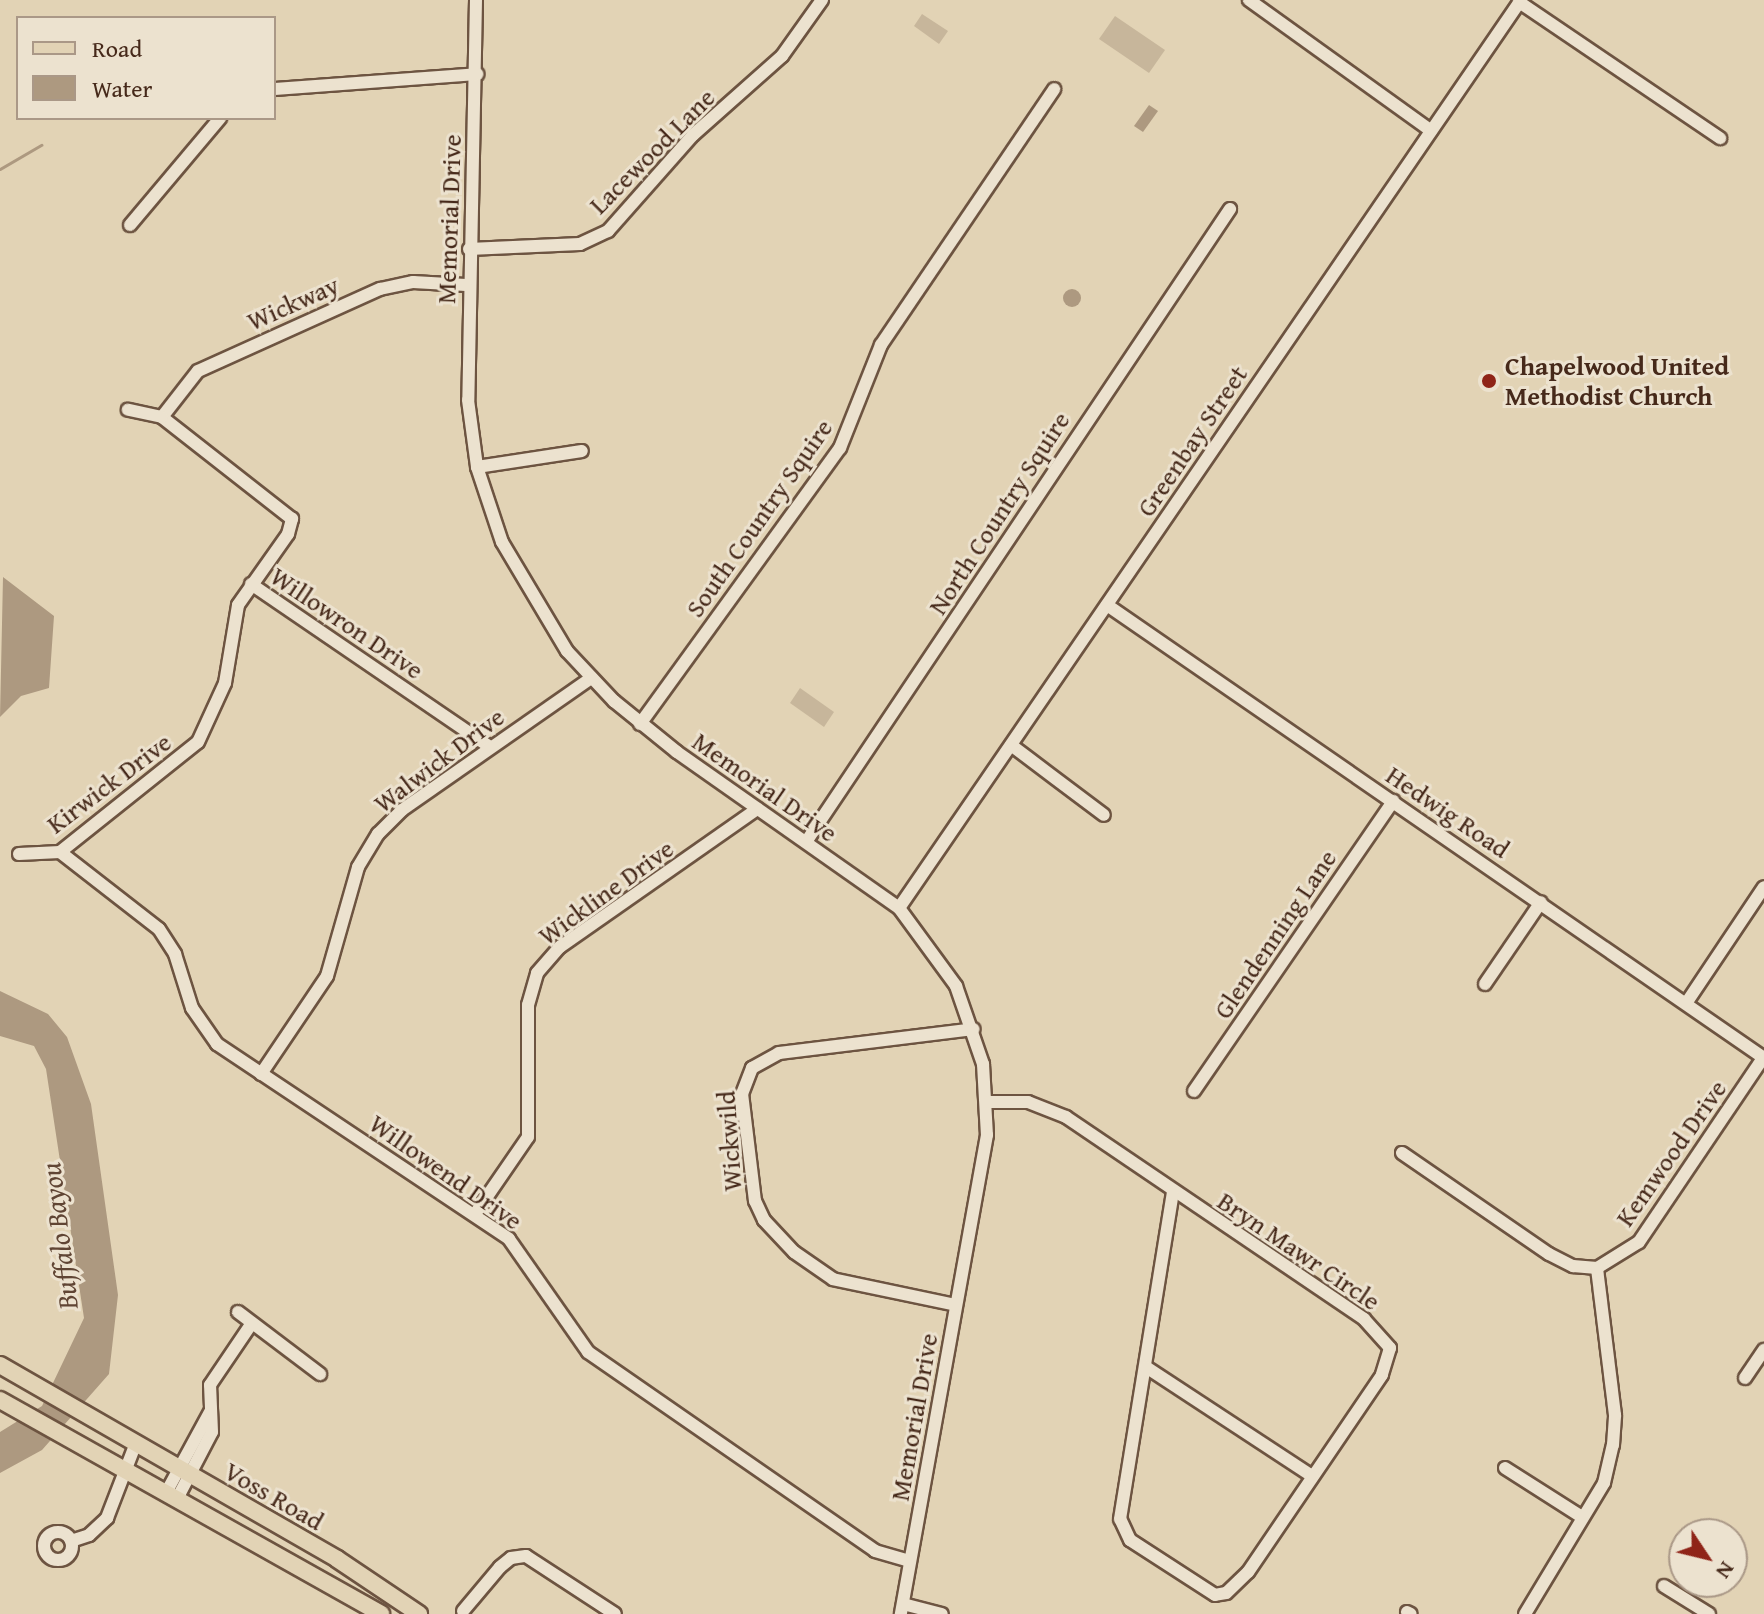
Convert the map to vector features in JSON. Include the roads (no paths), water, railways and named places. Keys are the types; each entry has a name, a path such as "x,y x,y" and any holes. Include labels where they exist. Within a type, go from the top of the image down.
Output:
{"main road":[{"name":"Voss Road","path":"6,1369 285,1529 419,1614"},
{"name":"Voss Road","path":"0,1400 272,1549 381,1614"},
{"path":"272,1549 285,1529"}],"street":[{"name":"Memorial Drive","path":"476,0 477,74 466,285 468,400 477,467 523,584 591,678 640,724 899,908 943,962 974,1029 989,1102 902,1609"},
{"name":"Lacewood Lane","path":"469,249 580,244 608,231 693,135 782,56 822,0"},
{"path":"1249,0 1431,131"},
{"path":"1520,1 1720,138"},
{"name":"Greenbay Street","path":"899,908 1520,1"},
{"path":"276,89 477,74"},
{"name":"South Country Squire","path":"640,724 840,448 881,345 1054,89"},
{"path":"130,225 218,120"},
{"name":"North Country Squire","path":"806,842 1230,209"},
{"name":"Wickway","path":"162,417 198,371 380,289 413,282 466,285"},
{"name":"Willowron Drive","path":"128,410 162,417 292,519 288,534 251,584 490,747"},
{"path":"477,467 582,451"},
{"name":"Kirwick Drive","path":"19,854 60,852 198,742 225,683 238,605 251,584"},
{"name":"Hedwig Road","path":"1107,605 1764,1058"},
{"name":"Walwick Drive","path":"261,1074 327,976 358,867 378,834 402,810 591,678"},
{"path":"1011,745 1104,815"},
{"name":"Glendenning Lane","path":"1194,1091 1393,801"},
{"name":"Wickline Drive","path":"475,1214 528,1137 528,1005 537,973 560,947 757,809"},
{"name":"Willowend Drive","path":"60,852 159,929 175,954 192,1008 217,1044 509,1239 532,1265 588,1352 875,1551 910,1561"},
{"path":"1687,1002 1764,887"},
{"path":"1485,984 1541,902"},
{"name":"Wickwild","path":"956,1305 833,1279 794,1252 764,1220 755,1201 742,1094 752,1068 779,1053 974,1029"},
{"name":"Kemwood Drive","path":"1597,1268 1639,1242 1764,1058"},
{"name":"Bryn Mawr Circle","path":"989,1102 1028,1102 1057,1112 1364,1319 1390,1348 1382,1375 1238,1584 1226,1593 1203,1592 1130,1540 1120,1519 1173,1192"},
{"path":"1402,1153 1549,1254 1573,1266 1597,1268 1615,1415 1613,1445 1604,1483 1525,1614"},
{"path":"238,1312 320,1374"},
{"path":"172,1494 210,1412 210,1385 252,1323"},
{"path":"1745,1378 1764,1350"},
{"path":"1146,1367 1312,1476"},
{"path":"71,1541 89,1535 107,1518 136,1443"},
{"path":"1505,1468 1582,1517"},
{"path":"463,1611 500,1567 511,1558 526,1556 615,1614"},
{"path":"1664,1586 1709,1614"},
{"path":"902,1609 942,1614"}],"water":[{"path":"1149,105 1158,111 1143,132 1134,126"},
{"path":"1072,289 1081,298 1072,307 1063,298"},
{"path":"3,577 54,616 49,688 21,696 0,717"},
{"path":"0,991 48,1014 67,1037 91,1104 118,1295 109,1374 42,1450 0,1473 0,1432 42,1406 84,1318 46,1069 34,1046 0,1036"}],"waterway":[{"path":"0,169 41,145"}],"place":[{"name":"Chapelwood United Methodist Church","path":"1489,381"}],"water label":[{"name":"Buffalo Bayou","path":"59,1236"}]}
